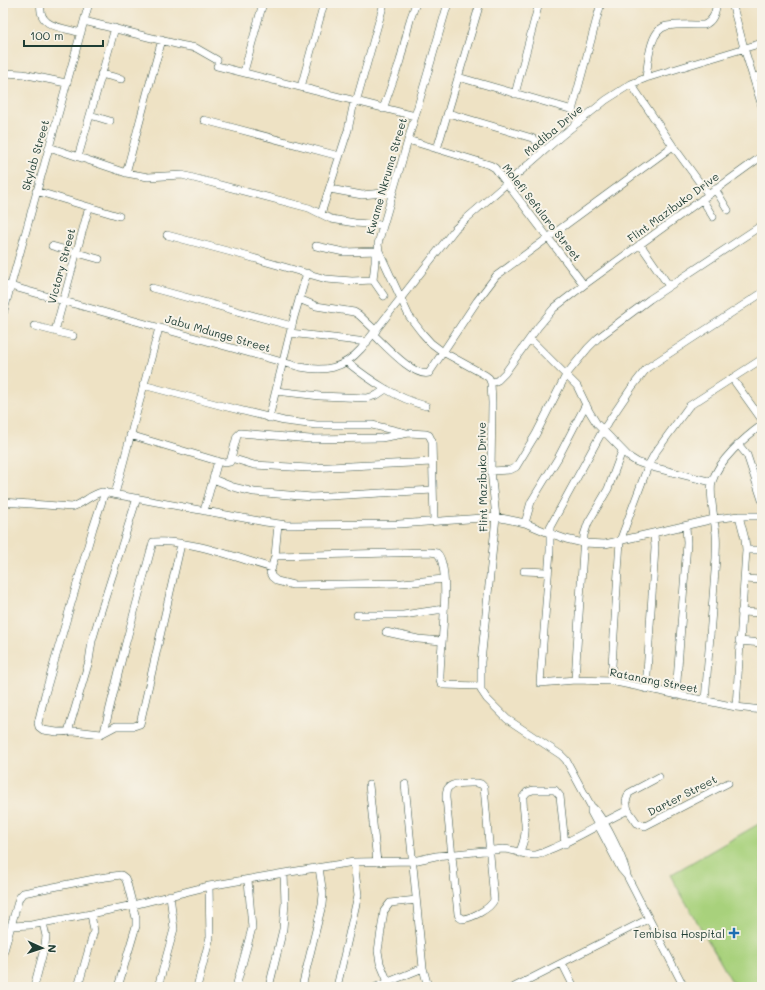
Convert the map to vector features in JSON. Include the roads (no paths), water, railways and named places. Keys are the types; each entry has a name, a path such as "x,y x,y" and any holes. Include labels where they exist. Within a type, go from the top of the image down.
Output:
{"street":[{"path":"41,3 41,16 47,22 81,33"},
{"name":"Skylab Street","path":"3,314 7,285 36,191 89,3"},
{"path":"245,72 244,68 263,3"},
{"path":"301,87 324,3"},
{"path":"321,214 348,130 384,3"},
{"path":"383,109 400,61 410,20 416,3"},
{"name":"Kwame Nkruma Street","path":"448,3 383,225 377,251 409,316 431,344 489,378 491,383"},
{"path":"437,149 480,3"},
{"path":"515,94 539,3"},
{"path":"578,123 572,110 601,3"},
{"path":"646,78 649,53 660,30 667,26 708,24 714,16 717,3"},
{"path":"732,3 762,106"},
{"path":"84,21 193,46 217,63 245,72 355,102 415,116"},
{"path":"78,157 115,28"},
{"path":"126,173 162,40"},
{"name":"Madiba Drive","path":"401,299 455,229 543,152 613,95 631,84 646,78 762,43"},
{"path":"3,73 23,74 66,83"},
{"path":"102,74 122,79"},
{"path":"753,77 762,76"},
{"path":"458,77 572,110"},
{"path":"631,84 705,196 713,216"},
{"path":"448,113 532,138 539,143 543,152"},
{"path":"90,115 110,121"},
{"path":"204,120 339,156"},
{"name":"Molefi Sefularo Street","path":"408,140 490,165 497,170 584,285"},
{"path":"299,299 316,306 354,312 359,315 398,358 408,366 426,374 431,371 484,290 496,276 673,146"},
{"path":"48,147 126,173 148,177 182,175 309,208 327,218 349,222 383,225"},
{"name":"Flint Mazibuko Drive","path":"480,686 481,662 496,517 491,471 491,383 502,377 554,308 705,196 762,156"},
{"path":"330,189 362,195 393,192"},
{"path":"715,189 728,210"},
{"path":"36,191 118,216"},
{"name":"Victory Street","path":"55,331 89,207"},
{"path":"491,471 510,470 516,467 536,434 566,375 598,338 669,286 762,225"},
{"path":"167,235 326,279 373,280"},
{"path":"640,244 669,286"},
{"path":"52,246 99,259"},
{"path":"316,246 344,252 377,251 373,280 384,296"},
{"path":"269,418 290,333 307,273"},
{"name":"Jabu Mdunge Street","path":"7,285 159,328 317,370 331,368 347,362 356,355 401,299"},
{"path":"152,288 292,326"},
{"path":"524,570 548,572 550,543 549,533 552,522 603,430 632,387 647,368 762,293"},
{"path":"34,326 73,336"},
{"path":"115,494 159,328"},
{"path":"290,333 367,342"},
{"path":"530,339 577,386 596,424 622,451 637,462 648,466 712,482"},
{"path":"611,681 620,541 648,466 655,453 689,406 762,359"},
{"path":"347,362 386,389 404,399 426,406"},
{"path":"732,378 762,420"},
{"path":"144,385 269,418 310,424 372,425 408,433 426,434 432,440 434,521"},
{"path":"276,391 320,396 367,398 377,395 386,389"},
{"path":"525,522 531,502 558,458 586,404"},
{"path":"705,701 717,536 714,519 712,482 722,464 738,444 762,425"},
{"path":"130,435 228,463 231,458 237,436 240,433 291,438 325,439 381,438 408,433"},
{"path":"738,444 747,455 762,500"},
{"path":"575,680 583,543 588,524 608,489 622,451"},
{"path":"231,458 254,465 309,468 432,462"},
{"path":"204,511 218,461"},
{"path":"213,479 234,487 254,492 312,497 433,490"},
{"path":"105,492 45,694 38,723 39,727 43,730 100,734 116,726 136,726 141,723 181,544"},
{"path":"3,502 72,507 82,503 97,493 105,492 278,524 343,525 496,517 525,522 549,533 583,543 605,544 714,519 739,516 762,516"},
{"path":"68,732 89,661 92,641 137,498"},
{"path":"736,708 739,641 746,550 745,539 739,516"},
{"path":"278,524 275,556 271,574 274,579 282,583 402,583 444,579"},
{"path":"676,695 687,543 686,526"},
{"path":"646,689 655,548 654,533"},
{"path":"104,732 152,544 155,542 181,544 206,549 272,568"},
{"path":"746,550 762,550"},
{"path":"275,556 435,552 439,554 444,579 444,609 440,658 441,683 449,685 480,686 486,699 507,719 561,755 566,760 591,806 596,810 601,824 684,987"},
{"name":"Ratanang Street","path":"548,572 540,683 575,680 611,681 736,708 762,710"},
{"path":"744,579 762,580"},
{"path":"357,615 403,615 444,609"},
{"path":"741,612 762,613"},
{"path":"386,632 418,639 442,641"},
{"path":"739,641 762,643"},
{"path":"11,926 25,926 133,906 170,895 209,886 354,862 413,861 489,849 511,849 519,853 536,855 565,844 628,810 626,801 629,793 659,777"},
{"name":"Darter Street","path":"628,810 637,823 645,826 728,783"},
{"path":"405,784 423,968 428,987"},
{"path":"460,784 481,784 484,787 494,900 490,906 472,916 462,919 458,914 452,854 446,798 447,790 449,786 460,784"},
{"path":"369,785 377,862"},
{"path":"519,853 526,834 523,797 527,792 533,790 555,790 560,796 565,844"},
{"path":"337,987 358,895 354,862"},
{"path":"302,987 322,905 323,894 319,868"},
{"path":"269,987 283,929 285,903 284,873"},
{"path":"3,954 19,898 23,893 99,878 118,875 124,876 133,906 136,926 118,987"},
{"path":"236,987 252,928 248,880"},
{"path":"197,987 210,937 209,886"},
{"path":"158,987 174,929 170,895"},
{"path":"388,982 378,957 384,912 390,903 416,900"},
{"path":"78,987 94,931 91,914"},
{"path":"514,987 648,918"},
{"path":"34,987 46,945 46,936 43,923"},
{"path":"562,963 574,987"},
{"path":"376,987 423,968"}],"place":[{"name":"Tembisa Hospital","path":"734,933"}]}
